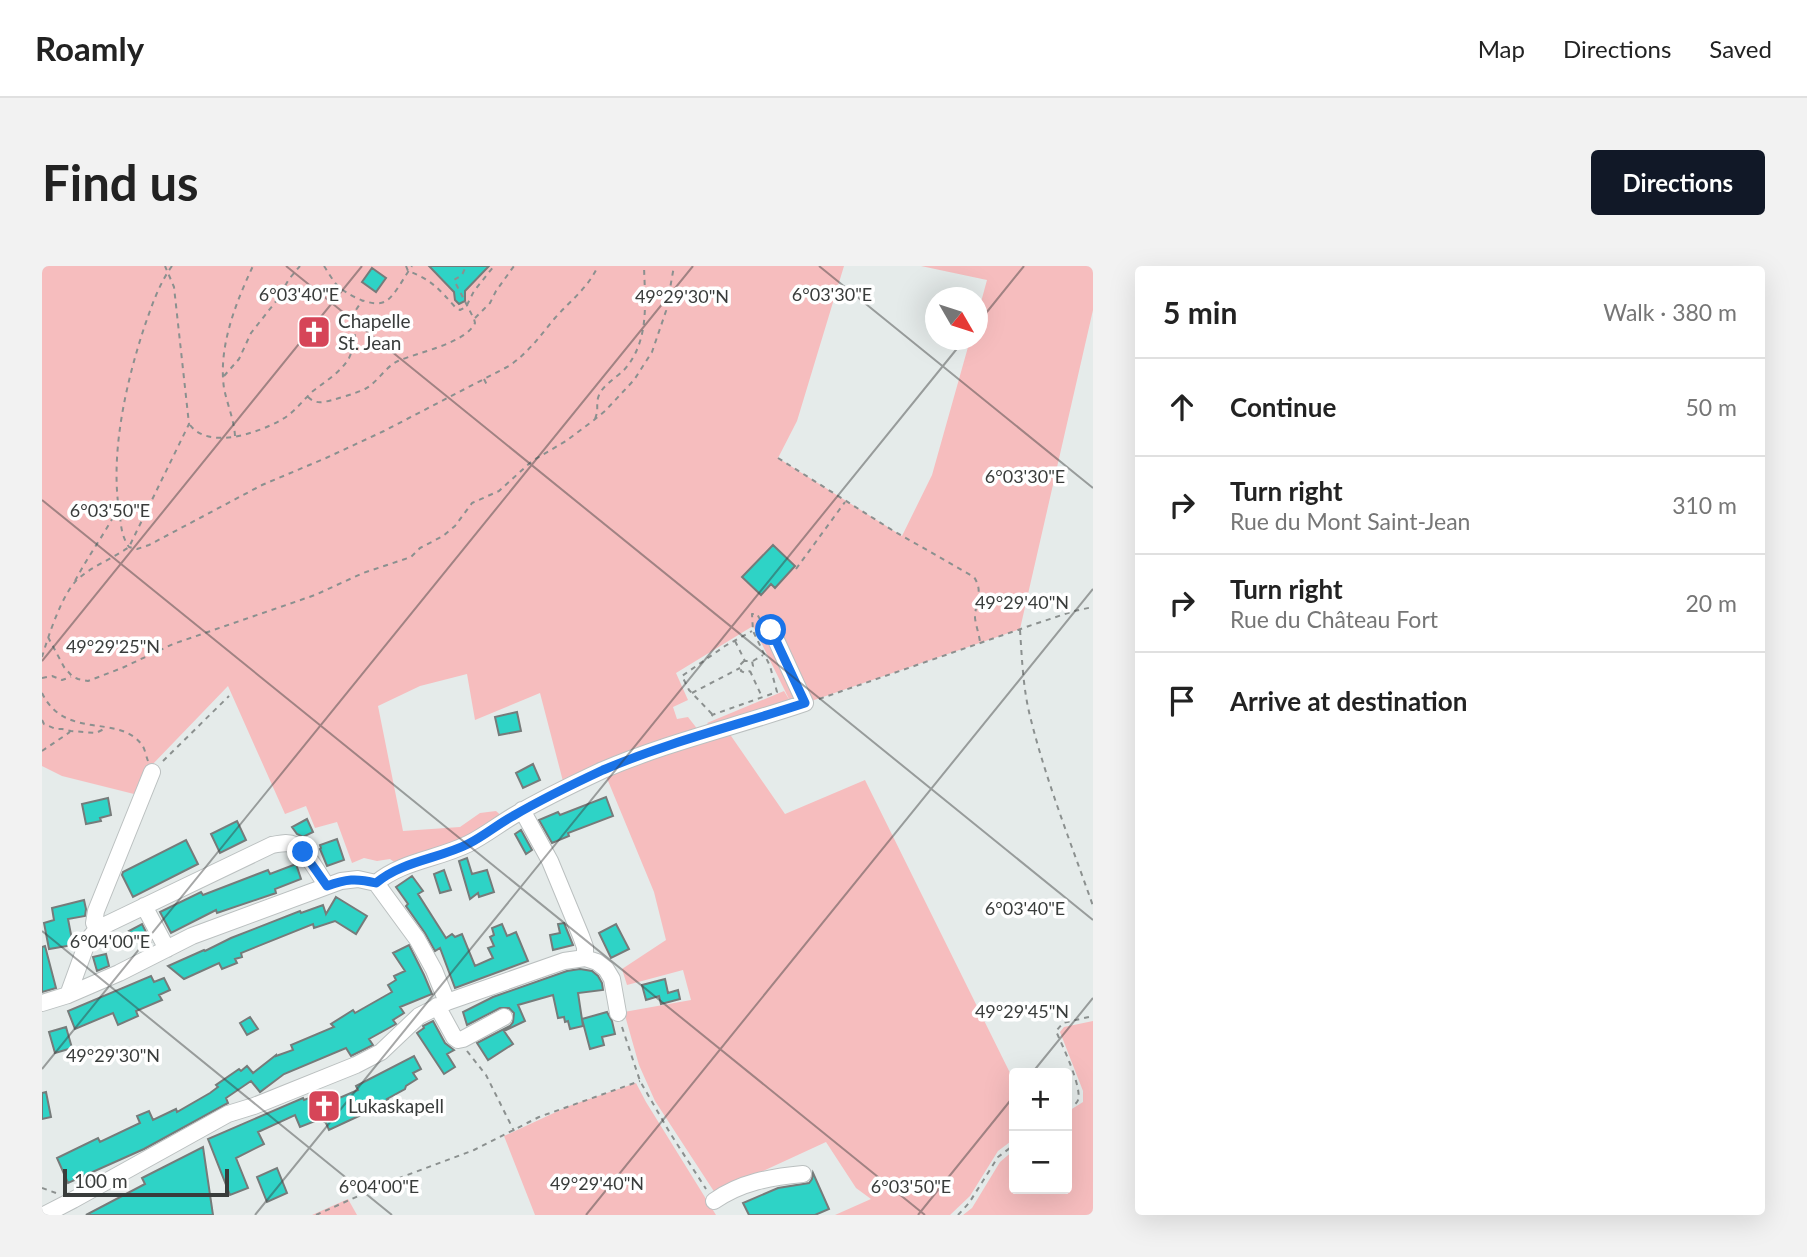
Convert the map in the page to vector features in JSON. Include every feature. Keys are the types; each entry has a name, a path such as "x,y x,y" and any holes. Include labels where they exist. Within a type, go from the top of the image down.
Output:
{"street":[{"path":"376,883 387,873 401,867 468,844 522,810 604,770 716,722 805,703 771,629"},
{"path":"97,929 94,923 96,912 152,772"},
{"path":"522,810 550,861 582,936 585,958"},
{"path":"68,995 88,940 97,929 272,845 294,844 303,852 327,886"},
{"path":"42,1003 119,974 192,936 341,881 358,879 376,883 416,939 434,970 454,1037 463,1040 504,1017"},
{"path":"144,906 167,949"},
{"path":"44,1215 228,1114 356,1065 381,1052 419,1016 442,1004 564,961 585,958 606,969 612,979 618,1013"},
{"path":"712,1198 769,1177 803,1174"}],"path":[{"path":"165,266 174,287 189,424 194,432 213,437 235,437 282,420 344,366 350,355 355,332 355,311 362,301"},
{"path":"172,266 155,297 139,342 126,388 120,431 118,508 123,539 129,547 137,549 262,485 384,431 509,366 525,354 578,296 598,266"},
{"path":"235,437 223,377 224,355 231,323 253,266"},
{"path":"223,377 239,359 251,333 300,266"},
{"path":"324,266 336,284 362,301 381,303 388,300 412,266"},
{"path":"406,266 408,271 436,285 460,310 466,307 474,291 494,266"},
{"path":"308,397 322,402 366,389 395,363 451,343 473,328 474,319 454,281 462,275 466,266"},
{"path":"474,319 490,303 514,266"},
{"path":"594,420 598,410 598,398 634,356 643,334 644,266"},
{"path":"48,637 72,676 88,681 173,644 411,557 420,548 455,526 472,503 499,491 532,461 594,420 634,380 652,352 666,311 674,266"},
{"path":"484,379 488,387"},
{"path":"75,582 105,559 129,547 189,424"},
{"path":"778,458 974,577 980,592 975,617 981,643"},
{"path":"796,569 845,501"},
{"path":"42,657 61,606 118,508"},
{"path":"818,699 1020,629 1093,607"},
{"path":"753,631 682,676 716,722 777,692 770,666 753,631 752,614 757,614"},
{"path":"1020,629 1023,674 1030,714 1051,788 1093,906"},
{"path":"735,641 745,661"},
{"path":"692,693 740,668 741,663 765,654"},
{"path":"740,668 745,673 750,671 752,661"},
{"path":"750,671 763,698"},
{"path":"42,678 52,676 62,680 72,676"},
{"path":"42,693 47,704 71,720 124,731 134,736 143,747 152,772 229,696"},
{"path":"42,720 44,724 56,729 71,731 96,733 107,727"},
{"path":"42,751 71,731"},
{"path":"618,1013 640,1081 712,1198"},
{"path":"1071,1068 1056,1031 1063,1023 1093,1016"},
{"path":"458,1040 486,1075 514,1131"},
{"path":"1072,1071 1079,1095 1077,1102 1072,1106"},
{"path":"316,1215 382,1184 474,1150 539,1117 640,1081"},
{"path":"958,1215 969,1203 998,1157 1009,1149"}],"shaded area":[{"path":"42,266 844,266 797,421 778,458 902,536 932,475 967,350 988,350 987,280 921,266 1093,266 1093,310 1020,629 794,707 714,730 707,723 784,691 790,701 753,626 676,673 688,700 673,707 677,719 688,717 702,735 565,789 540,693 475,720 467,674 420,686 378,706 403,831 460,827 480,813 496,811 506,820 401,867 390,859 377,861 364,858 352,863 337,822 315,828 306,806 285,814 228,686 150,767 138,795 62,776 42,766"},
{"path":"729,733 785,814 865,780 1009,1071 1009,1143 998,1151 970,1196 950,1215 835,1215 871,1199 856,1188 826,1142 715,1193 655,1101 639,1065 624,1012 691,1000 683,970 627,985 622,969 666,940 654,892 606,776"},
{"path":"1093,1021 1093,1215 963,1215 972,1208 1000,1162 1009,1154 1009,1194 1072,1194 1072,1109 1083,1102 1083,1091 1060,1032 1064,1027"},
{"path":"636,1083 716,1215 535,1215 504,1136 569,1106"},
{"path":"348,1199 357,1215 312,1215"}],"building":[{"path":"429,266 489,266 465,291 465,301 459,304 455,300 454,292"},
{"path":"372,268 386,278 376,292 362,282"},
{"name":"Chapelle St. Jean","path":"315,319 326,328 310,346 302,340"},
{"path":"773,545 795,566 775,588 771,584 761,595 742,577"},
{"path":"517,712 521,731 499,735 495,717"},
{"path":"533,764 540,780 523,788 516,773"},
{"path":"606,797 613,816 568,833 569,836 552,843 539,820"},
{"path":"108,798 111,815 100,818 101,821 86,824 82,804"},
{"path":"307,819 313,832 303,837 292,827"},
{"path":"237,821 246,840 220,853 211,834"},
{"path":"521,830 532,850 526,854 515,834"},
{"path":"337,839 344,860 327,866 320,845"},
{"path":"186,840 198,864 133,897 123,872"},
{"path":"467,858 472,874 487,870 494,892 479,897 478,893 470,899 459,861"},
{"path":"296,864 301,879 275,889 276,893 217,913 216,910 171,933 160,912 201,892 203,895 268,870 270,874"},
{"path":"444,870 451,890 440,893 434,874"},
{"path":"412,876 423,891 418,894 446,938 452,934 455,937 462,934 475,966 493,958 488,948 494,946 490,937 494,935 492,928 502,924 507,936 516,932 528,961 455,988 440,948 435,951 396,887"},
{"path":"336,897 367,916 356,934 335,921 314,928 313,924 241,953 242,957 235,959 237,963 222,969 219,963 184,979 168,966 300,911 301,913 323,905 326,914"},
{"path":"84,900 85,916 68,919 73,945 49,949 44,923 54,920 52,908"},
{"path":"564,923 573,945 553,950 550,935 560,933 558,924"},
{"path":"142,924 151,942 145,945 129,931"},
{"path":"616,924 629,949 611,958 599,933"},
{"path":"409,945 432,994 400,1007 404,1013 393,1020 396,1024 369,1039 373,1045 351,1056 346,1048 284,1074 260,1092 251,1081 226,1098 228,1103 144,1149 68,1183 57,1158 98,1138 100,1142 140,1123 137,1116 149,1111 153,1120 176,1109 177,1112 210,1093 218,1087 216,1085 239,1069 241,1071 247,1066 253,1073 276,1055 293,1050 291,1045 334,1027 331,1024 353,1010 355,1013 392,992 388,985 396,980 394,976 405,971 393,953"},
{"path":"45,946 56,988 42,992 42,947"},
{"path":"106,954 109,966 97,971 93,957"},
{"path":"580,969 592,971 598,976 603,990 578,993 583,1026 570,1029 564,1017 558,1018 553,995 518,1005 525,1021 504,1031 513,1044 488,1060 477,1043 510,1026 514,1013 509,1008 500,1008 467,1025 463,1012 493,997"},
{"path":"151,976 154,982 164,978 170,990 159,995 162,1000 136,1011 138,1016 118,1025 113,1013 75,1029 68,1011"},
{"path":"665,979 668,993 678,990 680,999 661,1004 659,996 646,1000 642,985"},
{"path":"607,1012 615,1034 602,1037 604,1045 590,1049 582,1019"},
{"path":"250,1017 258,1029 247,1035 240,1023"},
{"path":"433,1021 445,1043 454,1050 447,1054 455,1067 444,1074 417,1033"},
{"path":"66,1027 72,1048 55,1053 49,1032"},
{"path":"414,1056 421,1069 413,1073 417,1079 361,1115 329,1130 326,1123 320,1119 300,1127 295,1115 258,1132 264,1144 236,1158 248,1188 230,1195 208,1139 303,1098 304,1100 326,1092 330,1102 358,1090 356,1086"},
{"path":"46,1092 51,1117 42,1119 42,1093"},
{"path":"203,1147 213,1215 86,1215 145,1184 142,1178"},
{"path":"277,1168 287,1193 267,1202 257,1177"},
{"path":"813,1173 829,1209 815,1215 749,1215 743,1203 778,1188 809,1183"}],"place":[{"name":"Chapelle St. Jean","path":"314,332"},
{"name":"Lukaskapell","path":"324,1106"}],"route":[{"path":"303,852 327,886 358,879 376,883 387,873 401,867 468,844 522,810 604,770 649,752 805,703 771,630"}]}
